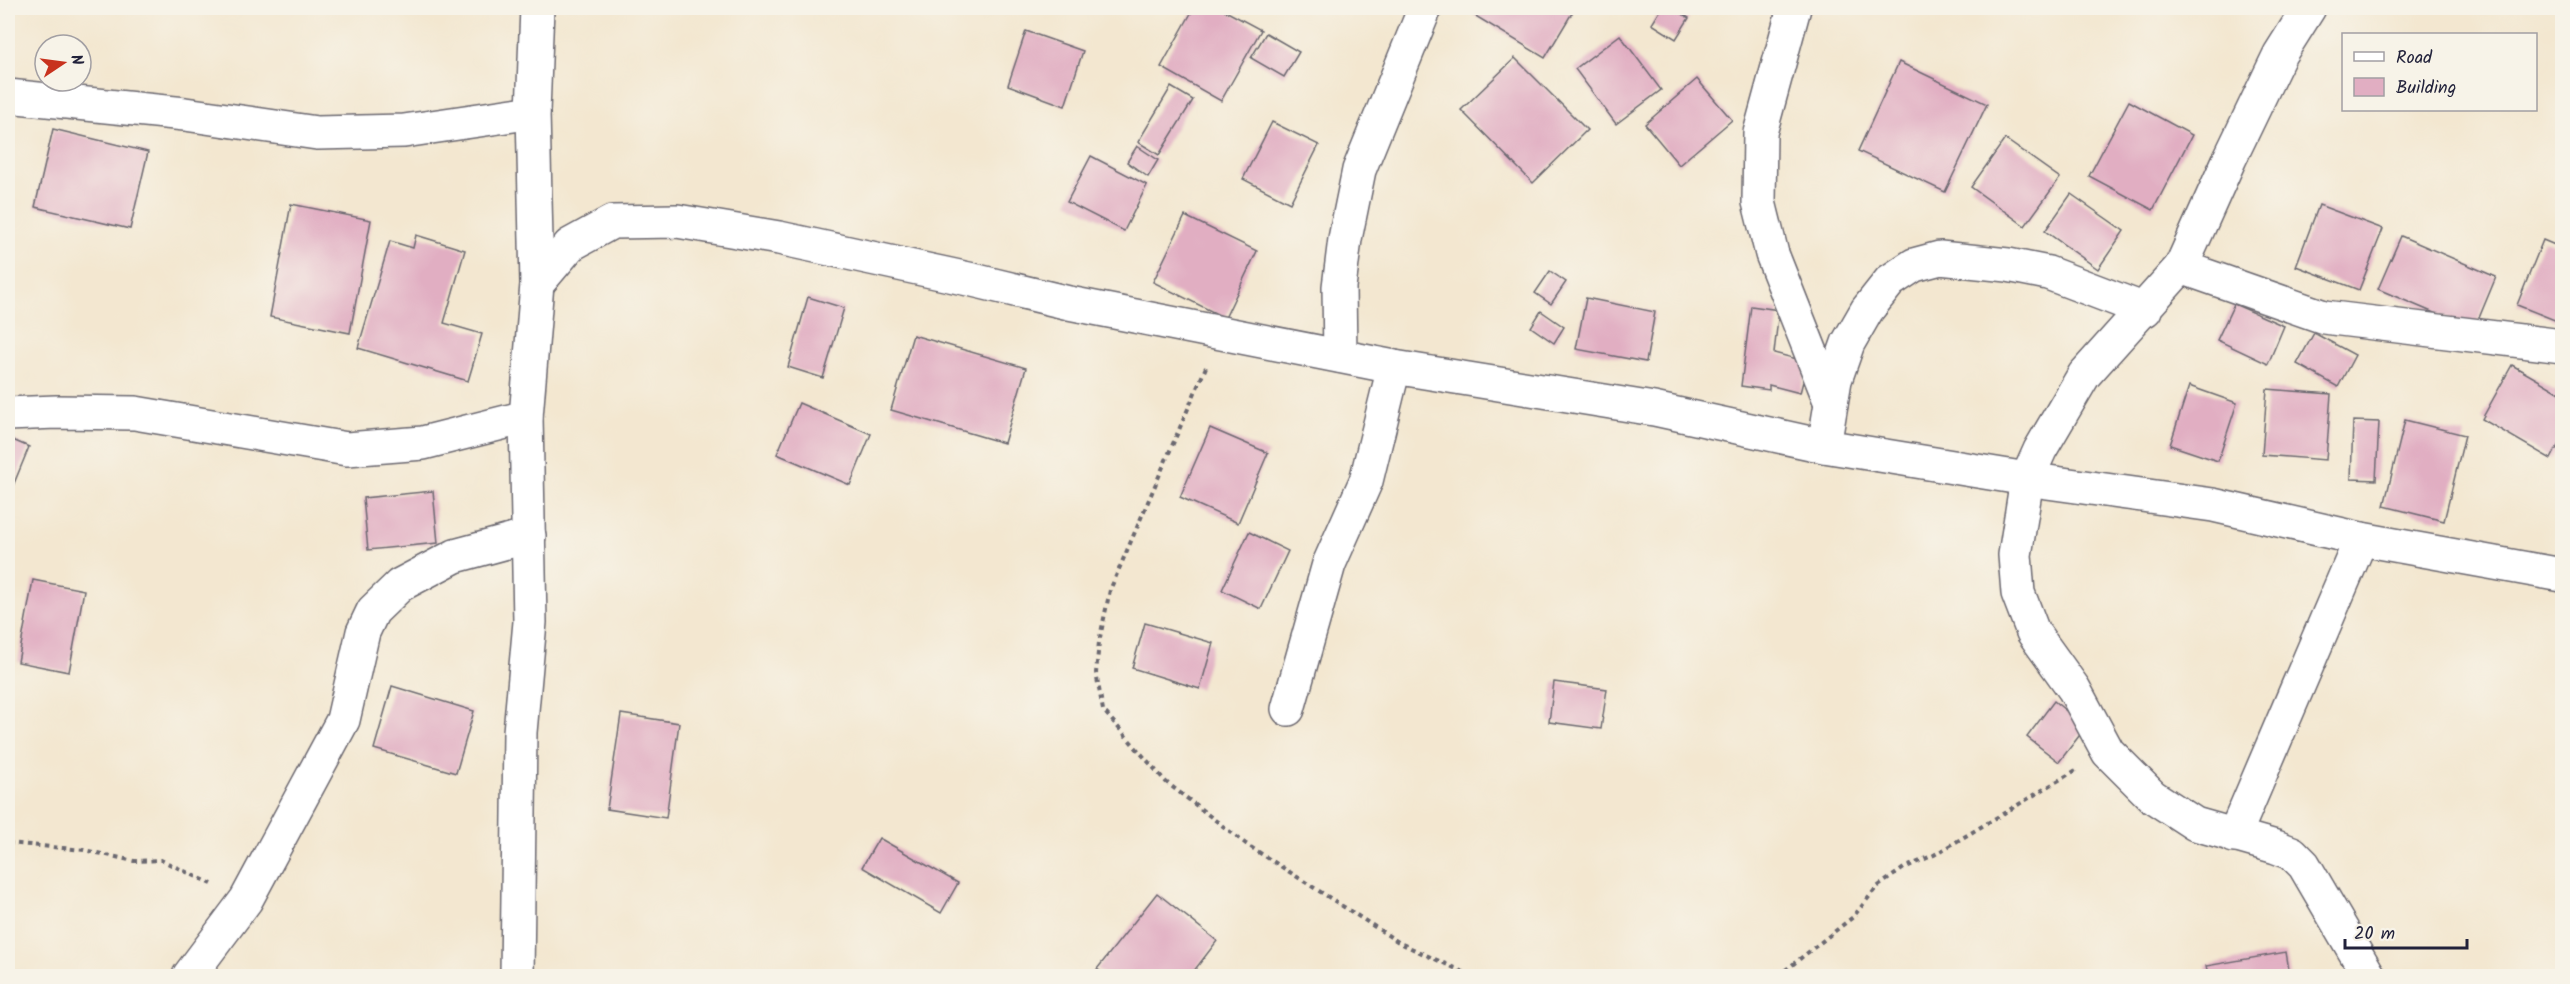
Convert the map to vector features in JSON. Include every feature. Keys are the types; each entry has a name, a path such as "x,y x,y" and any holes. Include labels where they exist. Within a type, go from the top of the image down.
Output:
{"street":[{"path":"517,976 520,742 530,622 526,417 537,284 533,112 537,8"},
{"path":"1340,356 1339,287 1345,239 1359,170 1425,8"},
{"path":"1794,8 1760,133 1759,202 1772,255 1831,403"},
{"path":"2309,8 2280,54 2181,267 2145,310 2084,375 2040,450 2027,479 2015,555 2018,593 2033,632 2074,689 2108,752 2152,796 2195,824 2292,853 2304,865 2369,976"},
{"path":"8,96 185,114 317,133 404,131 533,112"},
{"path":"537,284 570,245 612,222 677,221 779,238 1069,303 1394,367 1654,409 1824,446 2027,479 2213,505 2361,540 2562,575"},
{"path":"1824,446 1835,380 1848,343 1862,319 1890,281 1914,264 1940,258 2038,271 2145,310"},
{"path":"2181,267 2324,317 2562,346"},
{"path":"1288,709 1329,564 1366,481 1394,367"},
{"path":"8,414 135,413 347,449 423,443 526,417"},
{"path":"189,976 246,900 343,720 363,632 373,611 400,585 455,556 529,536"},
{"path":"2234,836 2361,540"}],"path":[{"path":"1222,332 1110,590 1099,642 1096,673 1103,710 1166,782 1246,844 1400,943 1472,976"},
{"path":"1778,976 1853,917 1876,887 1895,874 1934,855 2029,796 2108,752"},
{"path":"8,843 84,850 134,861 160,860 246,900"}],"building":[{"path":"1194,8 1220,8 1261,30 1221,101 1161,67"},
{"path":"1472,8 1575,8 1545,58 1469,12"},
{"path":"1662,8 1673,8 1689,18 1676,39 1652,24"},
{"path":"1026,31 1083,51 1065,106 1008,85"},
{"path":"1266,33 1299,52 1284,77 1251,58"},
{"path":"1620,35 1661,90 1616,124 1575,69"},
{"path":"1515,58 1587,130 1533,183 1461,110"},
{"path":"1899,62 1987,104 1945,192 1858,151"},
{"path":"1697,79 1732,120 1679,165 1645,124"},
{"path":"1171,87 1193,100 1159,155 1138,142"},
{"path":"2129,101 2192,135 2153,210 2089,176"},
{"path":"1272,122 1319,145 1290,203 1243,179"},
{"path":"53,129 148,152 130,229 35,207"},
{"path":"2005,139 2060,178 2025,226 1971,187"},
{"path":"1137,146 1158,160 1148,177 1127,162"},
{"path":"1091,156 1147,185 1124,231 1067,202"},
{"path":"2071,194 2124,231 2098,269 2045,231"},
{"path":"291,204 371,220 350,333 270,317"},
{"path":"2319,205 2383,229 2359,290 2296,266"},
{"path":"1185,216 1257,251 1225,318 1153,282"},
{"path":"416,235 465,250 444,323 482,334 468,381 358,348 390,241 413,248"},
{"path":"2401,236 2496,277 2474,330 2378,289"},
{"path":"2543,240 2562,248 2562,323 2517,305"},
{"path":"1550,271 1566,282 1551,304 1535,293"},
{"path":"808,297 844,308 823,378 788,367"},
{"path":"1586,298 1655,312 1646,362 1576,349"},
{"path":"2234,304 2284,326 2268,364 2217,340"},
{"path":"1751,306 1779,310 1774,353 1808,362 1800,393 1769,385 1769,390 1741,386"},
{"path":"1541,311 1564,327 1554,343 1531,327"},
{"path":"2314,333 2355,355 2338,387 2297,364"},
{"path":"913,335 1026,368 1004,443 891,410"},
{"path":"2512,365 2562,394 2562,438 2551,459 2482,419"},
{"path":"2189,386 2237,403 2218,461 2170,445"},
{"path":"2267,389 2331,394 2326,460 2262,455"},
{"path":"799,403 871,434 850,485 777,454"},
{"path":"2405,420 2465,435 2444,521 2384,506"},
{"path":"2353,421 2379,422 2376,480 2351,479"},
{"path":"1210,428 1268,453 1238,523 1180,497"},
{"path":"8,438 29,447 8,498"},
{"path":"433,491 438,543 368,550 363,498"},
{"path":"1249,532 1288,551 1261,609 1222,590"},
{"path":"33,580 84,590 69,672 18,662"},
{"path":"1145,623 1213,643 1200,689 1132,668"},
{"path":"1554,682 1607,689 1601,729 1549,722"},
{"path":"392,686 474,711 456,773 374,749"},
{"path":"2054,701 2086,727 2059,762 2027,737"},
{"path":"621,714 679,723 666,818 607,809"},
{"path":"879,838 958,883 941,913 862,867"},
{"path":"1157,893 1217,941 1190,976 1107,976 1097,969"},
{"path":"2286,952 2290,976 2208,976 2206,966"}]}
